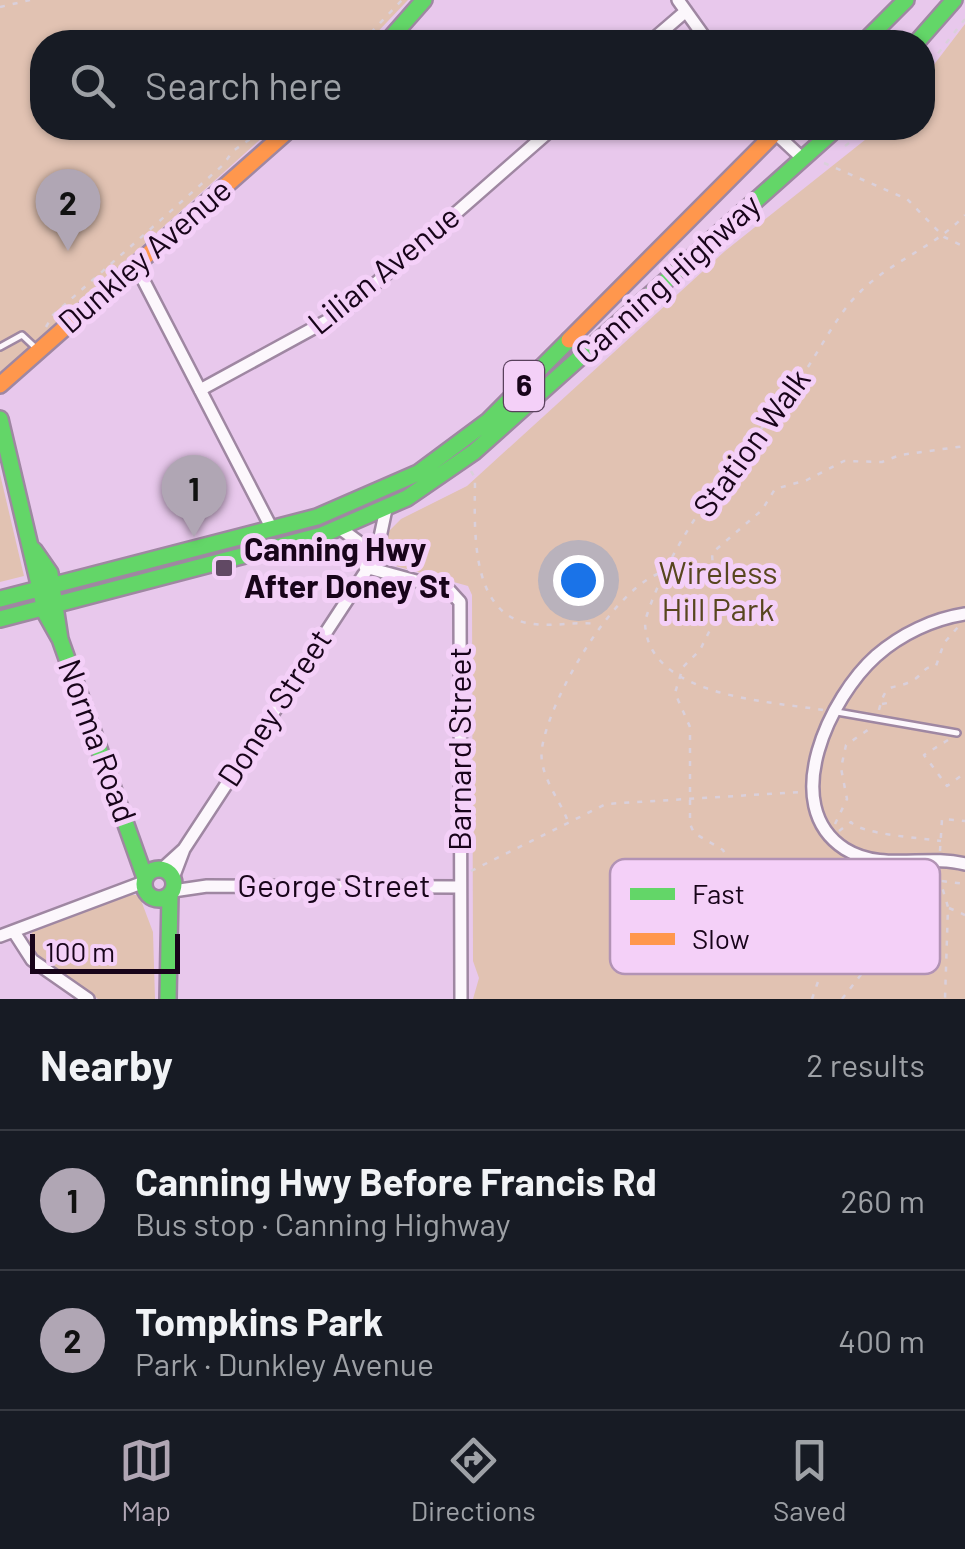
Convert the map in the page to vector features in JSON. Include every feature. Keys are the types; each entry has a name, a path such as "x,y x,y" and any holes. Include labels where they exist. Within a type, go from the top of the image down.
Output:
{"main road":[{"path":"398,30 424,0"},
{"path":"876,30 906,0"},
{"path":"928,30 954,0"},
{"name":"Dunkley Avenue","path":"0,385 34,345 135,264 277,140"},
{"name":"Canning Highway","path":"0,599 272,530 358,503 454,449 502,407 764,140"},
{"name":"Canning Highway","path":"0,619 340,528 386,509 474,452 823,140"},
{"path":"0,419 46,587"},
{"name":"Norma Road","path":"46,587 52,632 60,640 134,842 160,883 167,926 168,999"}],"street":[{"path":"661,30 682,6 699,30"},
{"name":"Lilian Avenue","path":"200,390 343,312 539,140"},
{"path":"785,140 802,158"},
{"path":"135,264 272,530"},
{"name":"Doney Street","path":"160,883 365,567 376,556 386,509"},
{"path":"340,528 364,546 365,567"},
{"name":"Barnard Street","path":"365,567 448,590 460,602 461,999"},
{"path":"871,859 853,853 830,837 812,790 819,751 834,712 856,676 877,655 920,628 965,614"},
{"path":"940,861 965,864"},
{"path":"0,936 116,894 160,883"},
{"name":"George Street","path":"160,883 460,887"},
{"path":"14,932 32,960 88,999"}],"lane":[{"path":"0,348 16,336 34,345"},
{"path":"834,712 957,733"}],"path":[{"path":"0,7 30,0"},
{"path":"373,30 402,0"},
{"path":"935,57 965,19"},
{"path":"34,345 233,150 248,140"},
{"path":"845,146 853,140"},
{"path":"824,163 907,199 944,237 965,247"},
{"name":"Station Walk","path":"678,678 662,664 645,633 651,603 720,483 796,383 846,308 908,256 944,237 965,214"},
{"path":"728,859 724,850 694,833 687,800 690,727 675,693 678,678 710,636 716,618 712,553 762,510 775,489 844,461 882,462 900,455 965,446"},
{"path":"471,471 476,478 474,537 492,601 522,622 552,626 599,624"},
{"path":"568,820 542,771 542,749 552,716 599,624 646,576 666,571"},
{"path":"678,678 718,692 834,712"},
{"path":"880,704 894,702"},
{"path":"957,733 924,755 946,786 965,773"},
{"path":"469,871 606,804 800,792"},
{"path":"838,832 850,822 856,829 884,836 910,833 940,840 942,819 965,821"},
{"path":"940,861 948,908 946,999"},
{"path":"940,878 965,884"},
{"path":"948,908 965,916"},
{"path":"812,999 820,974"},
{"path":"842,999 862,974"}],"green space":[{"path":"0,0 408,0 379,30 30,30 30,140 260,140 0,374"},
{"name":"Wireless Hill Park","path":"965,24 965,999 473,999 479,978 473,961 472,595 468,586 392,565 385,558 387,533 401,519 467,486 725,251 865,140 935,140 935,63"},
{"path":"0,474 24,576 0,582"},
{"path":"126,895 139,895 153,932 155,999 98,999 41,961 27,946 33,930"}],"traffic: fast":[{"path":"398,30 424,0"},
{"path":"876,30 906,0"},
{"path":"928,30 954,0"},
{"path":"0,619 322,535 407,498 474,452 824,140"},
{"path":"0,599 317,517 418,473 488,421 569,340"},
{"path":"0,419 46,614 60,639"},
{"path":"34,550 50,573 60,639 145,878"},
{"path":"159,869 170,873 174,884 170,895 159,899 148,895 144,884 148,873 159,869"},
{"path":"168,999 170,894"}],"traffic: slow":[{"path":"0,385 277,140"},
{"path":"569,340 768,140"}],"place":[{"name":"Tompkins Park","path":"68,251"},
{"name":"Canning Hwy Before Francis Rd","path":"194,537"},
{"name":"Canning Hwy After Doney St","path":"224,568"}]}
